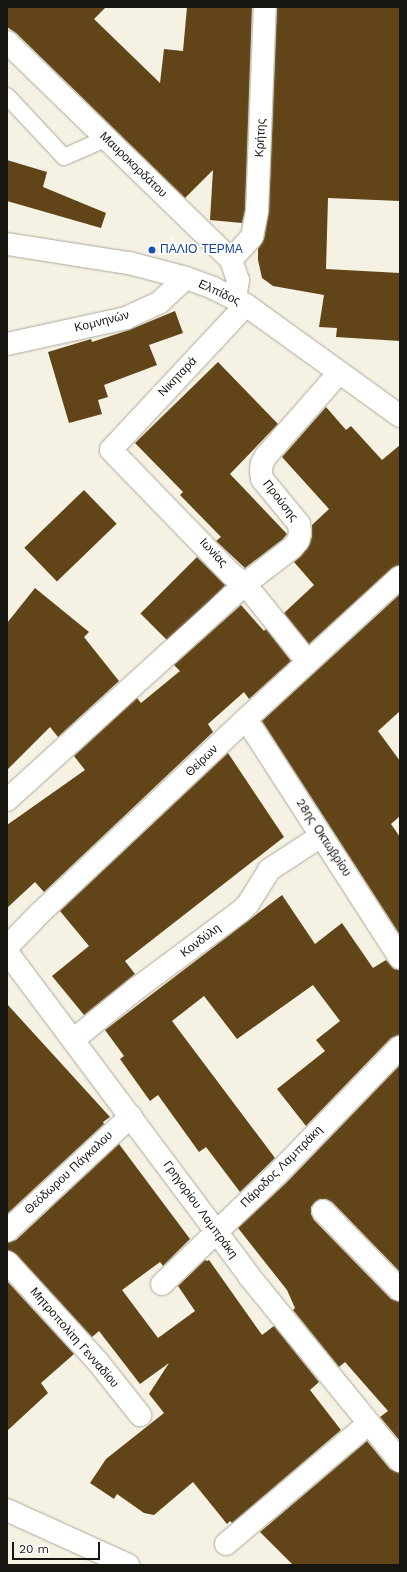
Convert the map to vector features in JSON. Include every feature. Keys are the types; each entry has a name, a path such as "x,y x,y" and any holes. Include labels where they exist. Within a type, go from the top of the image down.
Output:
{"street":[{"name":"Κρήτης","path":"231,260 252,237 257,211 265,7"},
{"name":"Μαυροκορδάτου","path":"7,42 231,260 238,280 241,302"},
{"name":"Ελπίδος","path":"7,244 129,263 186,278 241,302 400,416"},
{"name":"Κομνηνών","path":"7,344 126,318 160,302 186,278"},
{"name":"Νικηταρά","path":"111,450 241,302"},
{"name":"Προύσης","path":"7,800 245,584 292,548 298,541 300,533 299,524 262,479 260,471 262,463 339,373"},
{"name":"Ιωνίας","path":"111,450 232,574 245,584 308,662"},
{"name":"Θείρων","path":"7,948 40,913 246,719 400,577"},
{"name":"28ης Οκτωβρίου","path":"246,719 400,958"},
{"name":"Κονδύλη","path":"73,1040 136,989 241,911 252,899 269,870 321,836"},
{"name":"Γρηγορίου Λαμπράκη","path":"7,952 131,1116 249,1276 400,1462"},
{"name":"Πάροδος Λαμπράκη","path":"162,1284 277,1174 400,1047"},
{"name":"Θεόδωρου Πάγκαλου","path":"7,1231 131,1116"},
{"path":"323,1211 400,1290"},
{"name":"Μητροπολίτη Γενναδίου","path":"7,1262 98,1362 140,1415"},
{"path":"226,1544 368,1424"},
{"path":"7,1510 128,1565"}],"lane":[{"path":"7,96 64,157 106,139"}],"building":[{"path":"7,7 106,7 94,19 160,83 164,49 183,51 187,7 252,7 245,210 242,223 210,220 213,170 185,198 16,33 7,27"},
{"path":"277,7 400,7 400,201 328,198 326,269 400,273 400,341 336,337 337,328 319,327 324,295 273,286 262,278 258,260 258,249 264,239 269,211"},
{"path":"7,160 47,172 43,187 106,213 101,228 7,201"},
{"path":"175,311 183,333 149,345 157,365 104,385 108,397 98,400 102,414 69,423 48,352 91,339 92,342 129,330"},
{"path":"218,362 278,424 230,474 287,534 283,539 245,568 216,541 221,537 180,495 183,492 135,443"},
{"path":"326,407 346,430 351,426 382,460 400,445 400,565 392,568 309,644 284,613 314,585 294,562 301,556 310,544 312,525 329,509 282,457"},
{"path":"84,490 117,524 57,581 24,548"},
{"path":"197,557 225,585 169,642 140,614"},
{"path":"35,588 89,632 84,637 119,681 58,737 50,727 7,770 7,623"},
{"path":"400,594 400,711 378,731 400,761 400,816 391,824 400,837 400,935 262,721"},
{"path":"241,605 264,631 266,629 291,661 249,699 244,692 208,724 213,732 44,892 35,882 7,908 7,825 85,770 74,756 137,698 141,703 180,671 174,665"},
{"path":"228,753 284,837 125,961 135,974 84,1015 52,976 89,946 60,911"},
{"path":"282,895 315,944 342,923 373,968 386,960 394,969 400,970 400,1035 391,1038 306,1126 277,1089 325,1051 316,1040 340,1021 313,985 237,1039 204,996 172,1021 275,1158 240,1192 206,1147 199,1152 158,1095 150,1101 120,1059 124,1056 105,1030"},
{"path":"7,1004 110,1117 7,1214"},
{"path":"400,1065 400,1272 332,1202 326,1199 320,1199 311,1207 311,1214 314,1220 391,1299 400,1302 400,1441 380,1417 388,1411 345,1362 339,1367 293,1310 295,1308 287,1290 238,1228 286,1183"},
{"path":"119,1144 190,1239 163,1266 160,1262 122,1290 158,1338 195,1311 178,1286 205,1260 209,1260 262,1335 274,1326 319,1382 310,1390 341,1430 232,1523 230,1521 227,1524 193,1482 154,1515 144,1513 117,1494 114,1499 90,1483 106,1459 164,1413 149,1394 169,1363 140,1384 99,1331 92,1337 16,1254 7,1250 7,1243 16,1240"},
{"path":"7,1281 74,1354 41,1383 48,1393 7,1431"},
{"path":"367,1441 390,1469 400,1473 400,1565 293,1565 260,1532"}],"place":[{"name":"ΠΑΛΙΟ ΤΕΡΜΑ","path":"152,250"}]}
